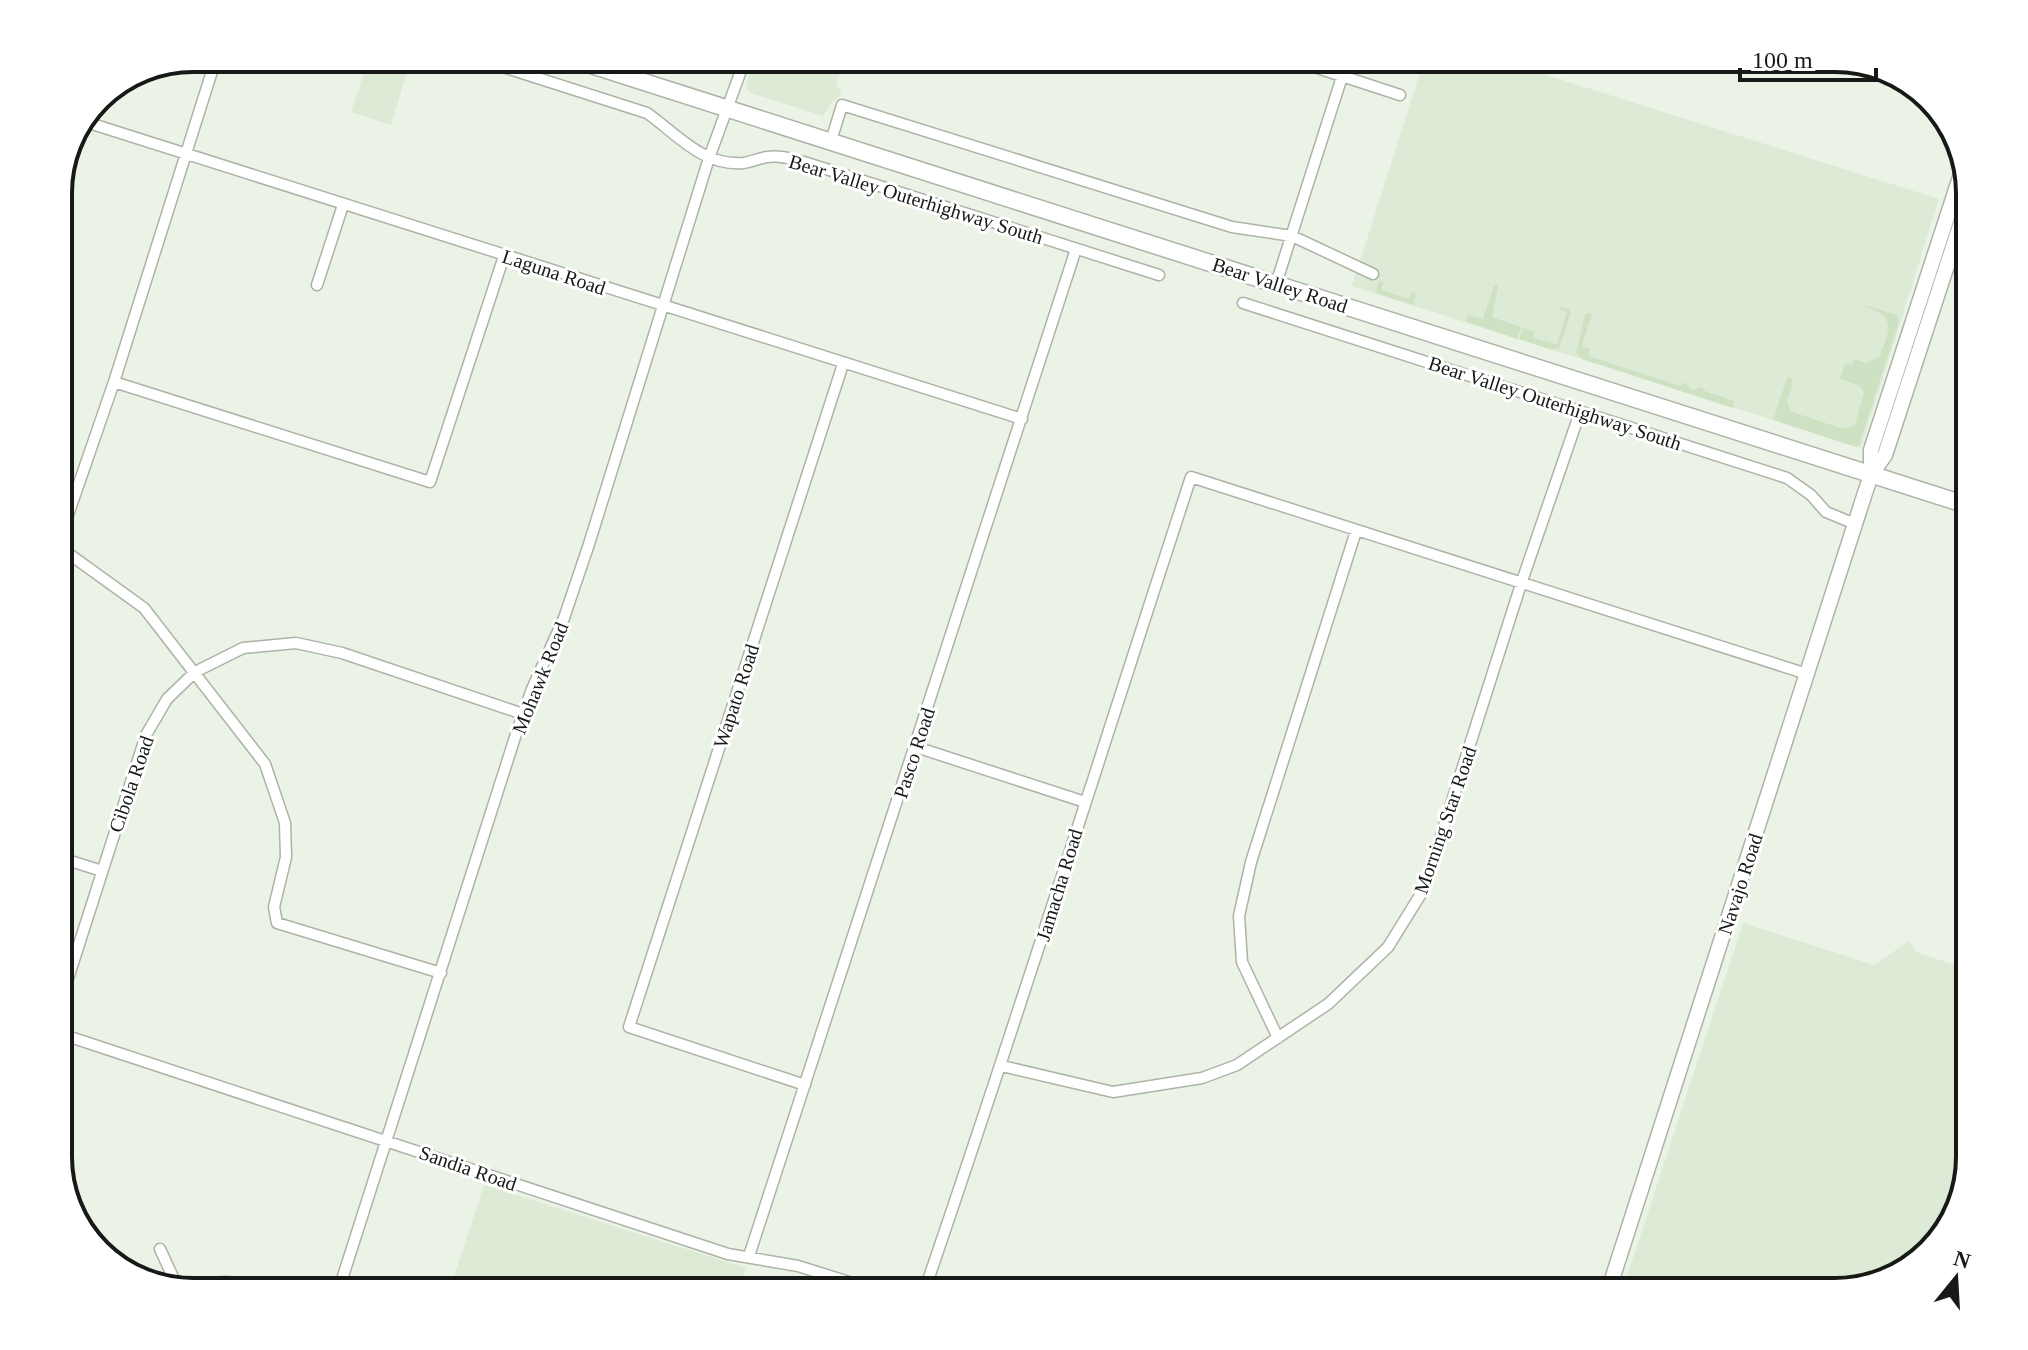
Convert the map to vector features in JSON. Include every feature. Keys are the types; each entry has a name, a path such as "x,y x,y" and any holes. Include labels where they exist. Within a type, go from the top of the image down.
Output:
{"main road":[{"name":"Bear Valley Road","path":"612,72 1956,502"}],"street":[{"path":"72,504 212,72"},
{"name":"Bear Valley Outerhighway South","path":"519,72 647,113 683,143 709,158 740,163 784,157 804,162 1159,275"},
{"name":"Mohawk Road","path":"343,1278 523,714 564,618 709,158 741,72"},
{"path":"1330,72 1400,95"},
{"path":"1276,284 1343,72"},
{"path":"831,141 842,105 1232,227 1292,236 1373,274"},
{"name":"Laguna Road","path":"93,124 1022,419"},
{"name":"Navajo Road","path":"1871,475 1871,450 1956,190"},
{"path":"317,285 343,205"},
{"name":"Navajo Road","path":"1613,1278 1871,475 1885,455 1956,238"},
{"name":"Pasco Road","path":"749,1256 1076,249"},
{"path":"114,382 430,482 504,256"},
{"name":"Bear Valley Outerhighway South","path":"1243,303 1787,478 1811,495 1826,512 1855,524"},
{"name":"Wapato Road","path":"805,1085 629,1027 843,364"},
{"name":"Morning Star Road","path":"1002,1066 1113,1092 1202,1078 1237,1065 1328,1004 1388,947 1424,889 1521,584 1580,412"},
{"name":"Jamacha Road","path":"929,1278 1002,1066 1191,477 1356,531"},
{"path":"1278,1038 1242,962 1239,916 1251,862 1356,531 1807,674"},
{"path":"72,555 144,608 265,764 285,823 286,857 274,907 277,923 441,973"},
{"name":"Cibola Road","path":"72,966 146,735 167,699 195,672 243,648 296,643 342,653 523,714"},
{"path":"916,747 1085,802"},
{"path":"72,861 102,871"},
{"name":"Sandia Road","path":"72,1038 728,1254 798,1266 836,1278"},
{"path":"160,1249 174,1276"}],"shaded area":[{"path":"364,72 407,72 391,125 351,112"},
{"path":"750,72 840,72 836,86 841,89 840,96 823,116 751,93 746,85"},
{"path":"1420,72 1537,72 1939,199 1861,448 1352,286"},
{"path":"1379,281 1383,282 1381,290 1409,299 1412,292 1416,293 1413,305 1375,293"},
{"path":"1494,285 1498,286 1492,317 1521,327 1517,339 1466,322 1468,315 1483,319"},
{"path":"1864,305 1897,315 1899,322 1859,445 1856,447 1773,420 1787,378 1790,377 1793,382 1787,401 1790,411 1843,429 1855,425 1864,392 1860,386 1840,379 1845,363 1852,365 1854,359 1867,363 1879,357 1888,328 1885,318"},
{"path":"1561,306 1571,313 1559,348 1552,350 1519,339 1523,328 1535,332 1533,338 1557,344 1567,312 1560,309"},
{"path":"1592,314 1582,346 1590,349 1588,356 1681,386 1683,382 1692,390 1702,387 1705,391 1734,401 1733,408 1582,359 1576,353 1585,315"},
{"path":"1743,923 1874,965 1909,941 1916,952 1956,965 1956,1157 1952,1189 1944,1211 1925,1238 1916,1238 1915,1248 1889,1266 1867,1274 1835,1278 1627,1278"},
{"path":"484,1185 746,1268 743,1278 454,1278"}]}
